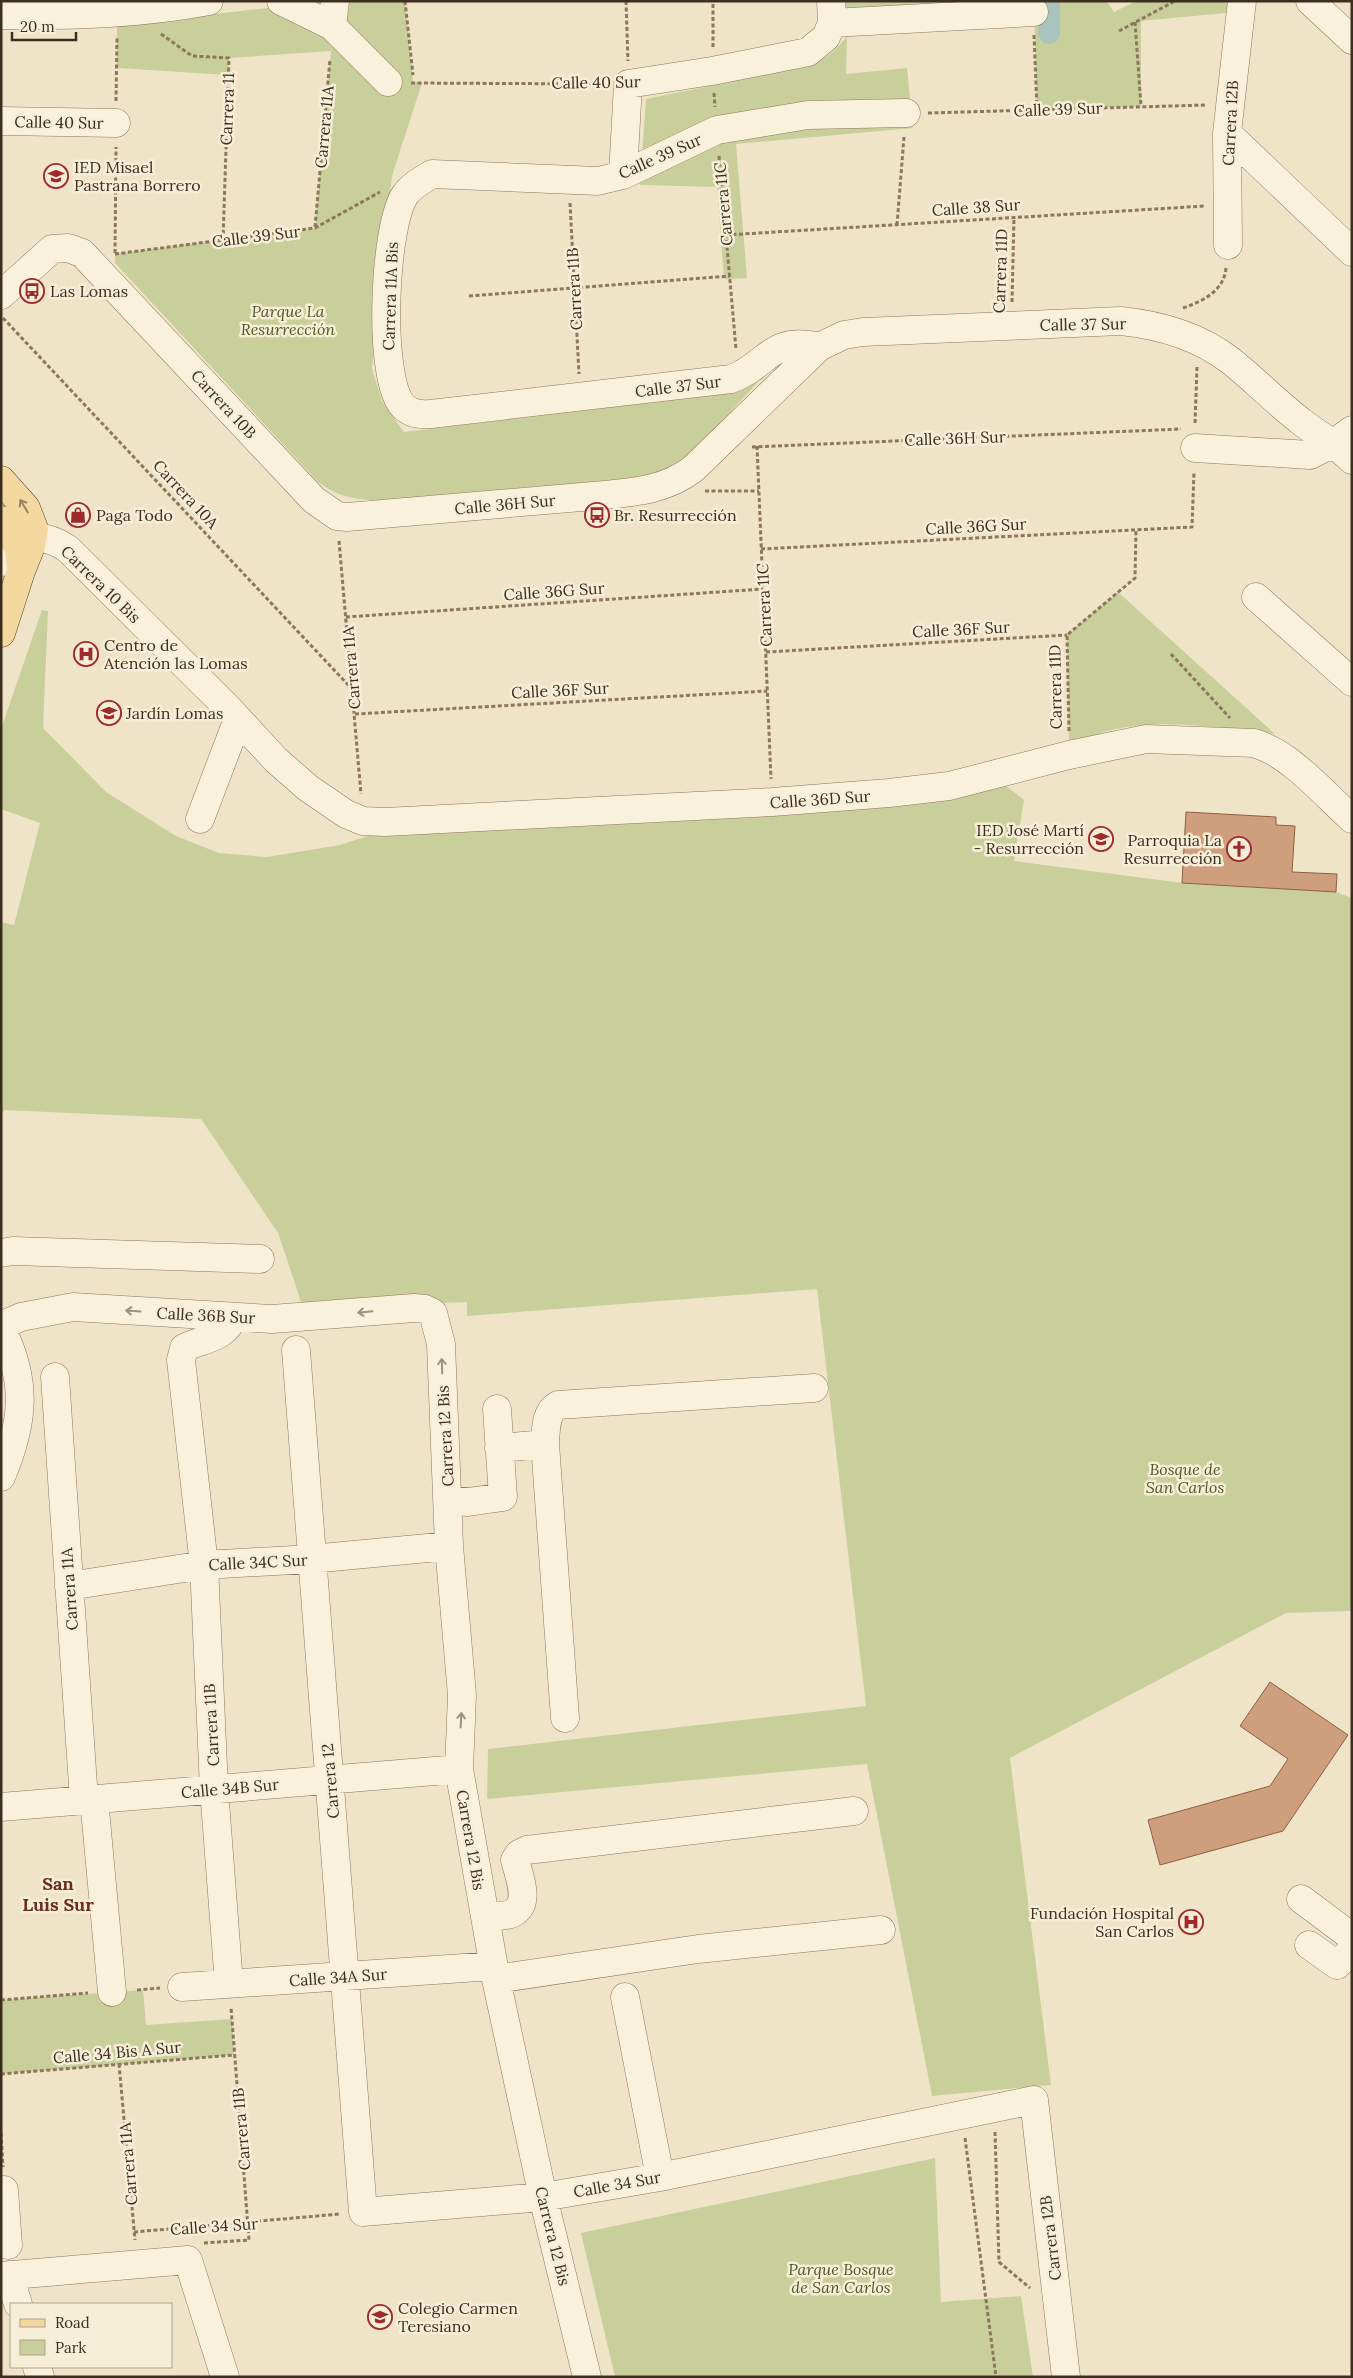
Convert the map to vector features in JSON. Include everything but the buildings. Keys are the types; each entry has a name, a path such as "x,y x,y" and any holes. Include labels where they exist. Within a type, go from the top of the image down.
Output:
{"main road":[{"path":"1,480 26,508 34,529 18,554 1,633"},
{"path":"1,520 18,554"}],"street":[{"path":"1,15 125,14 209,1"},
{"path":"281,1 333,14 401,82"},
{"name":"Carrera 12B","path":"1228,245 1227,133 1242,1"},
{"path":"1310,1 1352,40"},
{"name":"Calle 40 Sur","path":"628,84 712,71 808,52 829,20 1034,12"},
{"path":"623,175 628,84"},
{"name":"Calle 39 Sur","path":"404,195 418,182 432,174 598,181 623,175 717,130 808,115 906,113"},
{"name":"Calle 40 Sur","path":"1,122 116,123"},
{"path":"1227,133 1352,252"},
{"name":"Carrera 11A Bis","path":"398,398 387,361 385,336 392,238 404,195"},
{"name":"Carrera 10B","path":"1,295 52,249 68,248 88,258 314,500 337,516"},
{"name":"Calle 37 Sur","path":"398,398 404,407 412,413 421,415 731,380 738,377 774,350 788,344 819,347 844,335 863,332 1168,320 1197,341 1230,360 1303,423 1346,445"},
{"path":"714,448 819,347"},
{"path":"1190,438 1310,455 1346,445"},
{"name":"Calle 36H Sur","path":"337,516 361,517 634,492 672,482 684,476 714,448"},
{"name":"Carrera 10 Bis","path":"18,554 50,539 68,549 238,719 276,760 308,788 346,814 363,821"},
{"path":"1256,596 1352,682"},
{"path":"200,819 238,719"},
{"name":"Calle 36D Sur","path":"363,821 385,822 772,802 889,793 948,786 1069,755 1146,739 1262,746"},
{"path":"1262,746 1284,756 1352,819"},
{"path":"1,1253 260,1259"},
{"name":"Calle 36B Sur","path":"1,1327 21,1317 73,1307 232,1318 294,1319 414,1308"},
{"name":"Carrera 12 Bis","path":"414,1308 425,1309 433,1313 441,1344 449,1546 462,1695 459,1769 495,1972 543,2197 587,2377"},
{"name":"Carrera 11B","path":"230,1984 214,1789 204,1565 181,1353 184,1348 220,1334 229,1327 232,1318"},
{"path":"1,1327 13,1352 18,1370 20,1395 12,1452 1,1477"},
{"name":"Carrera 12","path":"296,1350 363,2212"},
{"name":"Carrera 11A","path":"54,1377 69,1586 89,1800 112,1992"},
{"path":"565,1718 545,1444 548,1416 552,1408 558,1404 814,1388"},
{"path":"448,1500 468,1502 503,1497 497,1408"},
{"path":"499,1448 545,1444"},
{"name":"Calle 34C Sur","path":"69,1586 204,1565 311,1559 449,1546"},
{"name":"Calle 34B Sur","path":"1,1807 459,1769"},
{"path":"484,1917 512,1913 520,1906 523,1897 515,1860 519,1854 527,1850 854,1811"},
{"path":"1301,1899 1352,1937"},
{"name":"Calle 34A Sur","path":"182,1987 345,1976 495,1972 880,1930"},
{"path":"1309,1945 1337,1965 1352,1950"},
{"path":"625,1997 660,2177"},
{"name":"Carrera 12B","path":"1034,2100 1066,2377"},
{"name":"Calle 34 Sur","path":"363,2212 543,2197 660,2177 1034,2100"},
{"path":"3,2197 8,2245"},
{"path":"188,2260 225,2377"},
{"name":"Calle 34 Sur","path":"5,2276 188,2260"},
{"path":"5,2276 18,2303"}],"path":[{"path":"401,82 406,1"},
{"path":"626,1 628,84"},
{"name":"Carrera 11C","path":"713,1 712,71 738,377"},
{"path":"1119,31 1175,1"},
{"path":"1034,12 1037,110"},
{"path":"115,288 116,123 125,14"},
{"name":"Carrera 11","path":"125,14 192,56 229,58 223,240"},
{"name":"Carrera 11A","path":"315,228 333,14"},
{"path":"1135,22 1141,106"},
{"name":"Calle 40 Sur","path":"401,82 628,84"},
{"name":"Calle 39 Sur","path":"906,113 1230,104"},
{"path":"897,224 906,113"},
{"name":"Carrera 11B","path":"569,181 580,397"},
{"name":"Calle 39 Sur","path":"115,254 315,228 396,183 404,195"},
{"name":"Calle 38 Sur","path":"726,235 1228,204"},
{"name":"Carrera 11D","path":"1011,326 1014,217"},
{"path":"1168,320 1216,292 1226,276 1228,245"},
{"path":"469,296 730,276"},
{"name":"Carrera 10A","path":"1,316 352,689"},
{"name":"Carrera 11C","path":"756,408 772,802"},
{"name":"Calle 36H Sur","path":"714,448 1190,438"},
{"name":"Carrera 11A","path":"337,516 363,821"},
{"name":"Calle 36G Sur","path":"761,549 1192,527"},
{"name":"Carrera 11D","path":"1069,755 1067,635 1135,578 1136,530"},
{"name":"Calle 36G Sur","path":"346,618 763,589"},
{"name":"Calle 36F Sur","path":"766,652 1067,635"},
{"path":"1171,654 1262,746"},
{"name":"Calle 36F Sur","path":"355,714 767,691"},
{"name":"Carrera 11B","path":"230,1984 234,2055 249,2223"},
{"name":"Calle 34 Bis A Sur","path":"1,2074 234,2055"},
{"name":"Carrera 11A","path":"119,2064 137,2264"},
{"path":"962,2115 996,2377"},
{"path":"995,2127 999,2262 1029,2285 1031,2292"},
{"path":"1,2134 3,2197"},
{"name":"Calle 34 Sur","path":"134,2232 363,2212"},
{"path":"188,2260 187,2244 249,2240 249,2223"}],"green space":[{"name":"Parque La Resurrección","path":"330,1 405,1 413,82 422,83 392,176 372,369 382,401 404,432 729,393 759,381 692,453 660,476 382,500 356,499 341,495 318,482 115,263 115,254 315,228 331,51 229,58 228,75 117,68 117,25"},
{"path":"846,1 1107,1 1114,12 1136,1 1229,1 1226,13 1141,21 1141,106 1037,110 1034,2 846,9"},
{"path":"847,36 846,74 907,68 913,128 736,144 747,278 724,279 717,187 640,185 646,99 809,66 830,54"},
{"path":"1118,592 1275,734 1176,724 1156,724 1110,730 1069,746 1067,635"},
{"name":"Bosque de San Carlos","path":"42,610 48,611 43,728 106,792 176,836 219,853 267,857 340,845 380,832 1005,785 1024,800 1014,861 1182,883 1336,892 1352,898 1352,1611 1286,1613 1010,1758 1051,2085 932,2096 867,1764 487,1799 488,1749 866,1706 817,1289 467,1316 467,1302 303,1308 278,1233 201,1119 5,1110 1,1113 1,922 14,925 40,823 1,809 1,729"},
{"path":"143,1990 146,2025 232,2019 234,2055 1,2074 1,2000"},
{"name":"Parque Bosque de San Carlos","path":"935,2158 941,2302 1021,2296 1033,2377 615,2377 581,2233"}],"waterway":[{"path":"1049,1 1049,33"}],"place":[{"name":"IED Misael Pastrana Borrero","path":"56,176"},
{"name":"Las Lomas","path":"32,291"},
{"name":"Paga Todo","path":"78,515"},
{"name":"Br. Resurrección","path":"597,515"},
{"name":"Centro de Atención las Lomas","path":"86,654"},
{"name":"Jardín Lomas","path":"109,713"},
{"name":"IED José Martí - Resurrección","path":"1101,839"},
{"name":"Parroquia La Resurrección","path":"1239,849"},
{"name":"Fundación Hospital San Carlos","path":"1191,1922"},
{"name":"Colegio Carmen Teresiano","path":"380,2317"}],"district":[{"name":"San Luis Sur","path":"58,1894"}]}
